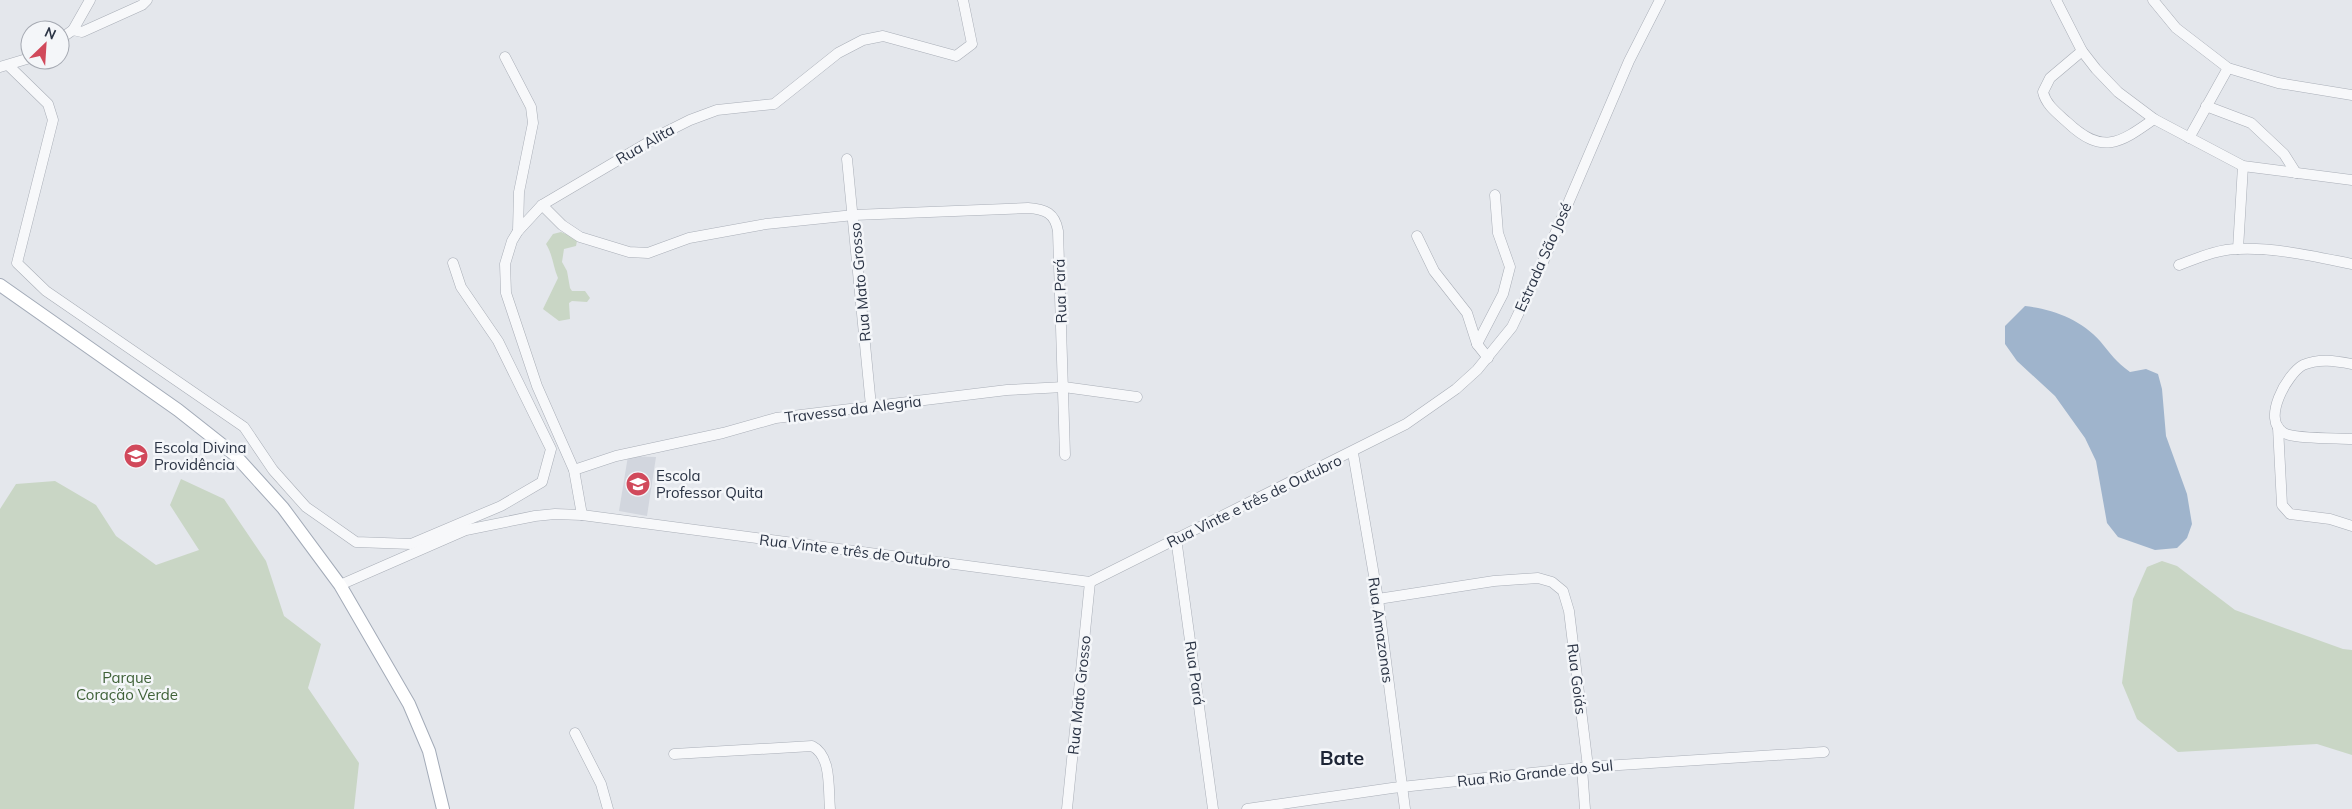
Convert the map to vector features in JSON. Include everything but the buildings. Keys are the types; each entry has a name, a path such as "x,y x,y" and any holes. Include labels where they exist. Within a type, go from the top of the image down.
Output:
{"main road":[{"path":"0,285 178,410 235,455 283,508 340,585 409,704 429,751 443,809"}],"street":[{"path":"70,32 90,0"},
{"path":"73,30 82,32 142,6 147,0"},
{"name":"Rua Alita","path":"582,515 574,470 537,386 506,293 505,264 512,241 518,230 542,205 664,132 717,110 774,104 838,52 862,40 882,36 956,56 972,44 963,0"},
{"name":"Estrada São José","path":"1353,452 1406,424 1456,389 1488,358 1512,327 1629,61 1660,0"},
{"path":"2056,0 2082,51 2118,92 2154,119 2243,166 2352,180"},
{"path":"2153,0 2176,28 2228,68 2278,83 2352,94"},
{"path":"2082,51 2045,84 2044,97 2057,113 2086,138 2103,144 2120,141 2129,137 2154,119"},
{"path":"505,57 531,107 533,123 519,192 518,230"},
{"path":"20,62 5,67 48,104 53,120 17,263 46,291 244,427 273,470 306,507 356,542 411,544 501,506 542,482 551,449 498,341 460,287 453,263"},
{"path":"2189,138 2228,68"},
{"path":"2206,106 2251,123 2284,154 2296,173"},
{"name":"Rua Mato Grosso","path":"847,159 854,215 871,406"},
{"path":"2238,249 2243,166"},
{"path":"1477,344 1503,294 1510,267 1498,233 1495,195"},
{"path":"542,205 562,224 580,237 629,252 648,252 689,238 766,224 854,215"},
{"name":"Rua Pará","path":"854,215 1028,208 1041,210 1053,215 1056,220 1064,387 1064,455"},
{"path":"1417,236 1434,271 1466,313 1477,344 1488,358"},
{"path":"2179,265 2209,254 2238,249 2319,257 2352,264"},
{"path":"2352,364 2325,360 2315,361 2302,366 2288,380 2279,397 2274,416 2278,427 2282,505 2285,510 2290,514 2330,519 2352,526"},
{"name":"Travessa da Alegria","path":"574,470 616,456 722,433 776,418 1007,390 1064,387 1137,397"},
{"path":"2278,427 2286,434 2352,439"},
{"name":"Rua Vinte e três de Outubro","path":"340,585 466,530 534,516 555,514 582,515 1090,582 1353,452"},
{"name":"Rua Amazonas","path":"1353,452 1378,599 1405,809"},
{"name":"Rua Pará","path":"1176,538 1213,809"},
{"name":"Rua Goiás","path":"1378,599 1494,581 1538,578 1558,585 1564,590 1569,611 1585,767 1585,809"},
{"name":"Rua Mato Grosso","path":"1067,809 1090,582"},
{"path":"575,733 601,784 608,809"},
{"path":"674,754 786,746 812,746 818,749 824,757 830,809"},
{"name":"Rua Rio Grande do Sul","path":"1247,809 1403,787 1585,767 1824,752"}],"shaded area":[{"name":"Escola Professor Quita","path":"628,456 656,457 647,516 619,511"}],"green space":[{"path":"561,232 573,237 577,241 576,246 564,249 562,262 567,271 570,288 572,291 585,291 590,298 587,302 572,301 569,303 570,319 559,321 543,309 558,278 546,244 553,234"},
{"name":"Parque Coração Verde","path":"181,479 224,499 266,561 284,616 321,644 308,688 359,763 354,809 0,809 0,509 16,484 55,481 96,505 116,536 156,565 199,550 170,505"},
{"path":"2162,561 2177,566 2235,610 2343,649 2352,650 2352,755 2317,744 2178,752 2137,719 2122,683 2133,599 2147,567"}],"water":[{"path":"2025,306 2046,310 2076,321 2093,334 2117,361 2130,372 2146,369 2158,374 2162,389 2166,436 2187,494 2192,524 2187,538 2177,548 2155,550 2118,537 2107,523 2096,461 2085,438 2055,396 2017,361 2005,344 2005,326"}],"place":[{"name":"Escola Divina Providência","path":"136,456"},
{"name":"Escola Professor Quita","path":"638,484"}],"district":[{"name":"Bate","path":"1342,757"}]}
